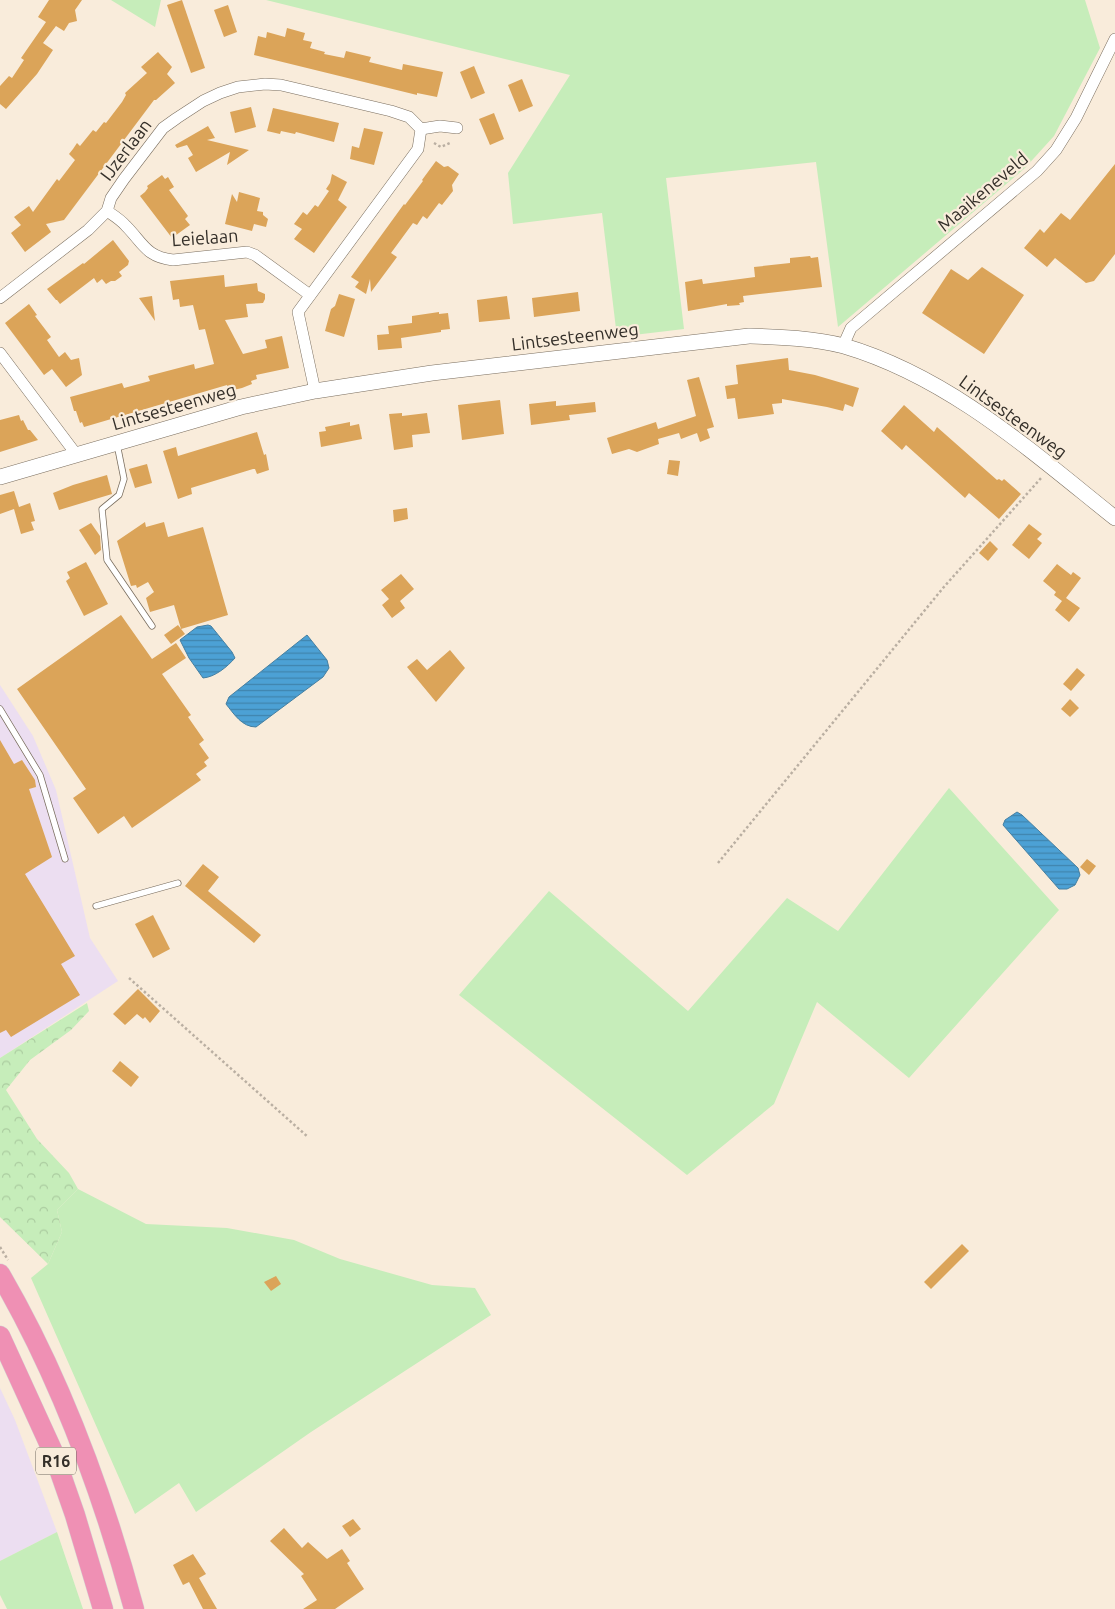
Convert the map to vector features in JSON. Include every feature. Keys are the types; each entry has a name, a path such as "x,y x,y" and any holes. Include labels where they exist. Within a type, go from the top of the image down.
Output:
{"highway":[{"name":"R16","path":"0,1274 16,1302 58,1390 85,1457 108,1521 134,1609"},
{"name":"R16","path":"0,1336 53,1452 75,1515 103,1609"}],"street":[{"name":"Maaikeneveld","path":"843,346 851,328 1037,171 1056,150 1076,118 1115,39"},
{"name":"IJzerlaan","path":"0,298 71,244 107,211 111,198 163,128 203,101 220,93 238,87 266,84 299,88 409,117 421,129"},
{"path":"315,391 298,312 418,149 421,129 440,126 457,128"},
{"name":"Leielaan","path":"107,211 125,224 148,253 163,259 173,260 247,252 255,255 310,295"},
{"name":"Lintsesteenweg","path":"0,477 242,406 315,391 432,373 750,336 787,337 843,346 899,367 945,390 984,415 1115,518"},
{"path":"0,354 76,454"}],"lane":[{"path":"116,442 124,479 119,496 102,509 107,560 152,626"},
{"path":"0,709 40,774 65,859"},
{"path":"96,906 178,882"}],"path":[{"path":"434,143 441,148 450,143"},
{"path":"718,863 943,588 1051,467"},
{"path":"129,978 308,1137"}],"shaded area":[{"path":"0,685 33,736 56,790 90,938 118,981 0,1058"},
{"path":"0,1388 15,1420 57,1532 0,1561"}],"green space":[{"path":"111,0 161,0 155,27"},
{"path":"266,0 1085,0 1100,48 1054,136 1025,168 838,327 816,162 666,178 684,329 617,337 602,213 513,224 508,173 570,75"},
{"path":"949,788 1059,910 909,1078 817,1002 774,1104 687,1175 459,995 549,891 688,1011 787,898 838,931"},
{"path":"87,1003 89,1011 71,1030 30,1060 6,1090 37,1139 69,1173 78,1189 57,1210 62,1232 48,1264 0,1217 0,1058"},
{"path":"78,1189 146,1224 227,1228 294,1240 340,1259 432,1285 475,1288 491,1315 311,1432 196,1512 179,1483 135,1514 31,1278 48,1264 62,1232 57,1210"},
{"path":"57,1532 83,1609 7,1609 0,1595 0,1561"}],"water":[{"path":"211,626 235,658 212,676 203,678 189,658 180,640 197,627"},
{"path":"307,635 327,660 329,668 323,677 256,727 242,722 226,704 229,697"},
{"path":"1017,812 1078,868 1080,875 1075,885 1067,889 1059,889 1003,825 1005,820"}],"building":[{"path":"49,0 82,0 75,10 77,21 69,23 64,31 56,26 43,43 53,50 37,74 6,109 0,104 0,86 9,76 12,78 24,60 21,58 46,22 38,17"},
{"path":"182,0 205,68 191,73 167,5"},
{"path":"228,5 237,32 224,37 214,10"},
{"path":"287,28 305,33 303,40 312,42 310,48 325,52 324,54 344,58 346,51 371,57 369,62 402,70 403,64 443,72 437,97 417,93 417,95 254,55 258,36 266,38 267,32 285,37"},
{"path":"158,52 172,67 167,74 175,83 154,100 64,220 46,224 51,232 25,252 11,233 21,225 14,217 29,206 33,212 57,179 59,181 75,160 69,154 77,143 80,146 93,130 96,132 104,122 106,123 122,102 126,95 125,93 147,73 141,67"},
{"path":"474,66 485,93 471,99 460,72"},
{"path":"522,79 533,106 519,112 508,85"},
{"path":"251,107 256,127 235,133 230,112"},
{"path":"273,108 339,123 334,142 296,132 295,134 281,131 280,134 267,131"},
{"path":"494,113 504,139 490,145 479,119"},
{"path":"208,126 215,138 207,140 249,150 227,165 230,152 196,172 188,158 193,155 187,145 177,148 175,145"},
{"path":"364,128 383,132 374,165 350,159 352,146 359,148"},
{"path":"436,161 444,167 448,166 459,174 452,185 453,191 442,205 439,203 427,219 423,216 417,225 413,223 391,253 397,257 371,292 370,279 366,294 355,287 359,282 351,277"},
{"path":"1115,164 1115,254 1094,281 1086,283 1055,258 1047,267 1024,248 1040,229 1044,233 1061,213 1070,220"},
{"path":"332,174 347,182 338,200 347,207 314,253 294,239 302,229 294,224 303,212 307,215 315,205 318,207 329,191 326,189"},
{"path":"162,175 165,179 168,177 174,187 169,190 188,216 185,219 190,225 172,238 140,196 148,188 147,186"},
{"path":"239,192 260,198 257,211 263,212 263,215 268,219 266,227 254,224 252,231 225,224 232,194 237,202"},
{"path":"113,240 129,261 128,265 119,272 122,276 106,284 102,279 97,283 94,278 60,304 47,289 84,264"},
{"path":"810,256 811,258 818,257 822,287 743,296 744,302 739,303 740,305 727,306 727,304 688,311 685,282 702,279 703,284 755,277 754,267 790,263 790,258"},
{"path":"982,267 1024,295 984,354 922,313 951,269 968,280"},
{"path":"224,275 225,287 257,283 258,291 265,294 263,303 246,304 248,317 225,320 243,354 267,348 265,340 282,336 289,368 256,375 257,379 251,381 252,384 242,388 229,391 227,385 84,427 82,422 80,423 76,411 74,411 70,397 122,383 124,388 150,381 148,376 194,364 195,369 214,364 205,329 199,330 193,305 180,307 179,299 173,300 170,281"},
{"path":"578,292 580,311 534,317 532,298"},
{"path":"339,294 355,299 344,337 325,331 331,309 335,306"},
{"path":"152,296 155,321 139,298"},
{"path":"507,296 510,319 479,322 477,300"},
{"path":"29,304 37,315 35,316 51,337 47,340 59,357 65,352 71,360 79,358 82,375 66,387 52,369 44,375 5,323"},
{"path":"439,312 439,314 448,313 450,329 401,338 402,348 378,350 377,335 389,334 388,326 412,323 412,316"},
{"path":"788,358 789,370 815,375 859,388 853,407 845,404 843,411 782,399 782,403 772,404 774,414 738,419 735,398 727,399 725,386 738,384 736,365"},
{"path":"699,377 714,427 707,429 710,438 700,442 697,433 681,439 679,433 658,439 659,444 637,452 629,449 612,454 607,438 656,422 658,429 696,416 687,380"},
{"path":"500,400 504,434 462,440 458,405"},
{"path":"556,401 556,406 595,402 596,412 569,415 570,420 531,425 529,404"},
{"path":"904,405 934,432 937,427 997,480 1002,481 1004,479 1021,494 999,519 969,493 965,498 906,445 902,450 881,431"},
{"path":"402,413 402,416 427,413 430,433 412,435 413,447 394,450 389,414"},
{"path":"19,415 21,421 23,420 28,430 38,440 0,452 0,420"},
{"path":"350,422 350,426 359,424 362,439 321,447 319,432 326,431 325,427"},
{"path":"257,432 264,455 266,454 269,470 257,474 255,469 253,469 191,488 192,494 178,499 163,451 176,447 178,456"},
{"path":"669,460 680,461 678,476 667,474"},
{"path":"147,464 152,483 135,488 129,469"},
{"path":"107,475 112,494 59,510 53,493"},
{"path":"14,491 19,507 30,503 35,521 31,522 34,530 21,534 14,509 0,514 0,495"},
{"path":"407,508 408,519 394,522 393,510"},
{"path":"145,522 146,527 164,522 168,537 203,527 228,615 181,629 174,605 150,612 146,598 154,592 148,582 137,588 136,585 131,586 117,541"},
{"path":"91,523 100,536 101,550 95,555 79,530"},
{"path":"1029,524 1042,534 1037,539 1042,543 1029,559 1012,545"},
{"path":"990,541 998,549 988,561 979,553"},
{"path":"86,562 108,604 84,616 66,581 70,578 67,572"},
{"path":"1057,564 1071,575 1073,572 1081,578 1066,598 1080,608 1069,622 1055,610 1062,601 1054,595 1056,592 1043,581"},
{"path":"401,574 414,589 400,601 405,608 392,618 382,605 389,599 381,590"},
{"path":"121,615 152,659 176,643 186,658 162,674 191,715 188,717 204,740 199,744 209,758 204,762 207,766 196,774 201,780 132,828 124,816 98,834 73,798 86,789 17,689"},
{"path":"178,625 185,634 171,644 164,635"},
{"path":"450,650 465,668 436,702 407,667 417,659 427,670"},
{"path":"1077,668 1085,675 1071,691 1063,684"},
{"path":"1070,699 1079,708 1070,717 1061,709"},
{"path":"0,740 14,764 22,760 35,780 36,787 29,789 52,857 25,874 75,956 61,964 80,995 11,1037 6,1030 0,1033"},
{"path":"1087,859 1096,866 1089,875 1080,867"},
{"path":"203,864 219,877 208,891 261,935 254,943 185,886"},
{"path":"153,915 170,949 153,958 135,924"},
{"path":"138,989 160,1011 150,1023 145,1017 143,1019 137,1014 125,1025 113,1014"},
{"path":"120,1061 139,1077 131,1087 112,1071"},
{"path":"962,1244 969,1251 931,1289 924,1282"},
{"path":"276,1276 281,1284 271,1291 264,1282"},
{"path":"353,1519 361,1529 350,1537 342,1526"},
{"path":"284,1528 302,1548 308,1542 327,1559 342,1549 350,1561 347,1563 364,1589 335,1609 303,1609 317,1600 301,1576 304,1574 270,1541"},
{"path":"193,1554 206,1574 199,1578 217,1609 203,1609 189,1582 183,1585 173,1565"}]}
